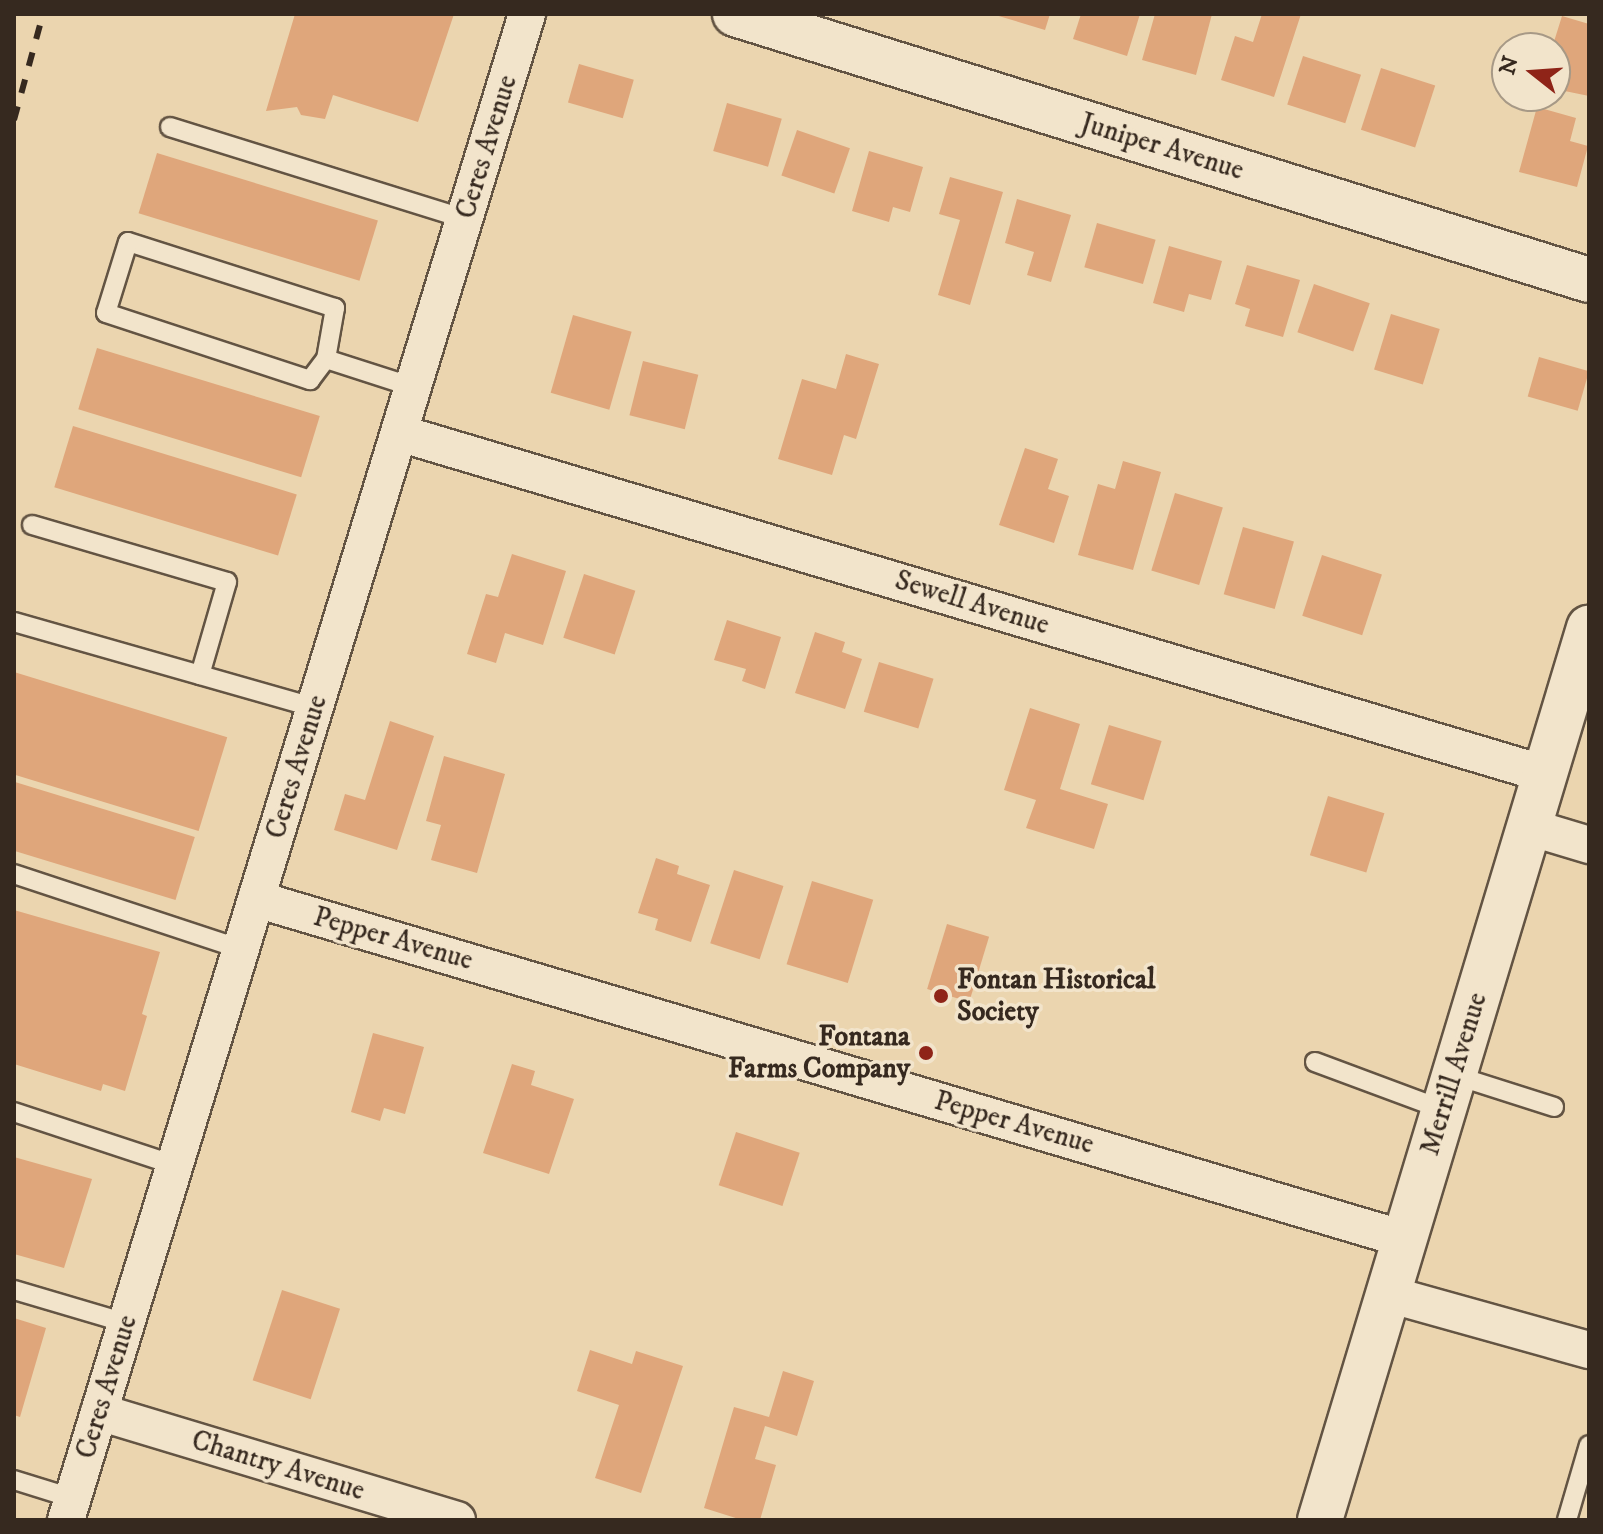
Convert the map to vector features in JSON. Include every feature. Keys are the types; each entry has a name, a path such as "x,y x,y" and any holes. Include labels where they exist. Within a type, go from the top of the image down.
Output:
{"main road":[{"name":"Juniper Avenue","path":"735,14 1589,280"},
{"name":"Merrill Avenue","path":"1320,1520 1589,628"}],"street":[{"name":"Ceres Avenue","path":"69,1509 527,14"},
{"name":"Sewell Avenue","path":"399,433 1545,774"},
{"path":"1529,827 1589,845"},
{"name":"Pepper Avenue","path":"256,899 1404,1239"},
{"path":"1388,1294 1589,1350"},
{"name":"Chantry Avenue","path":"99,1412 457,1520"}],"lane":[{"path":"170,127 465,219"},
{"path":"128,242 335,308 326,359 310,380 106,313 128,242"},
{"path":"326,359 413,387"},
{"path":"32,525 227,582 200,675"},
{"path":"14,622 315,708"},
{"path":"14,874 241,949"},
{"path":"1315,1062 1449,1093 1554,1107"},
{"path":"14,1112 174,1165"},
{"path":"14,1290 126,1323"},
{"path":"1567,1520 1589,1445"},
{"path":"14,1480 69,1509"}],"building":[{"path":"295,14 454,14 418,122 333,95 325,119 301,115 297,107 266,111"},
{"path":"992,14 1050,14 1045,30"},
{"path":"1081,14 1140,14 1127,56 1073,39"},
{"path":"1155,14 1212,14 1196,75 1142,60"},
{"path":"1262,14 1301,14 1274,97 1221,80 1235,36 1253,42"},
{"path":"1562,16 1589,24 1589,96 1571,92 1571,32 1557,32"},
{"path":"1303,56 1361,75 1345,123 1287,105"},
{"path":"579,64 634,80 623,118 568,102"},
{"path":"1381,68 1435,86 1415,147 1361,130"},
{"path":"727,103 782,119 768,167 713,151"},
{"path":"1536,112 1555,112 1576,118 1570,141 1588,146 1577,187 1519,172"},
{"path":"797,130 850,148 834,194 781,175"},
{"path":"869,151 923,167 910,212 893,207 889,222 852,211"},
{"path":"157,153 378,221 359,281 139,213"},
{"path":"950,177 1003,192 970,305 938,295 960,220 939,214"},
{"path":"1017,199 1071,215 1051,282 1027,275 1034,252 1005,243"},
{"path":"1097,223 1156,240 1143,284 1084,267"},
{"path":"1169,246 1222,261 1211,300 1189,294 1184,312 1153,303"},
{"path":"1247,265 1300,280 1283,337 1245,326 1250,309 1235,304"},
{"path":"1314,284 1370,303 1353,351 1297,332"},
{"path":"1391,314 1440,329 1423,384 1374,369"},
{"path":"573,315 632,332 609,410 551,393"},
{"path":"97,348 320,416 301,477 78,409"},
{"path":"846,354 879,364 856,439 844,435 832,475 778,459 802,379 836,389"},
{"path":"1539,357 1589,371 1578,411 1528,396"},
{"path":"643,361 698,375 685,429 629,415"},
{"path":"73,426 297,494 278,556 54,487"},
{"path":"1025,448 1058,459 1048,489 1069,496 1054,543 999,525"},
{"path":"1123,461 1161,472 1133,570 1078,555 1098,484 1115,489"},
{"path":"1175,493 1223,508 1199,585 1151,570"},
{"path":"1243,527 1294,542 1275,609 1224,594"},
{"path":"512,554 566,571 543,645 505,633 496,663 467,654 486,594 498,597"},
{"path":"1322,555 1382,574 1362,635 1302,616"},
{"path":"584,574 635,591 615,654 563,638"},
{"path":"727,620 781,637 765,689 742,681 746,669 714,660"},
{"path":"815,632 845,642 842,652 862,659 845,709 795,693"},
{"path":"879,662 934,679 918,728 864,712"},
{"path":"14,672 227,737 199,831 14,774"},
{"path":"1030,708 1080,724 1060,789 1108,804 1094,849 1026,828 1036,800 1004,790"},
{"path":"390,721 434,736 397,850 334,830 345,794 365,800"},
{"path":"1109,725 1162,741 1143,800 1091,784"},
{"path":"444,756 505,774 477,873 431,860 441,825 426,821"},
{"path":"15,782 195,837 175,900 14,851"},
{"path":"1328,796 1384,813 1366,873 1310,855"},
{"path":"656,858 679,866 677,874 710,885 691,942 655,930 658,919 638,913"},
{"path":"734,870 783,886 760,959 710,943"},
{"path":"812,881 873,900 848,983 787,964"},
{"path":"14,910 160,952 142,1014 147,1016 125,1091 103,1084 101,1091 14,1064"},
{"path":"947,924 989,937 969,1002 927,989"},
{"path":"373,1033 424,1047 405,1114 384,1108 380,1121 351,1112"},
{"path":"512,1064 535,1071 531,1085 574,1099 549,1174 483,1153"},
{"path":"736,1132 800,1153 782,1206 719,1185"},
{"path":"14,1157 92,1179 64,1268 14,1254"},
{"path":"282,1290 340,1309 311,1399 253,1380"},
{"path":"14,1318 46,1328 20,1417 14,1415"},
{"path":"590,1350 632,1364 636,1351 683,1366 641,1493 595,1478 619,1405 577,1391"},
{"path":"783,1371 814,1381 797,1436 765,1426 755,1459 776,1465 760,1520 742,1520 704,1508 734,1407 769,1417"}],"railway":[{"path":"14,120 43,14"}],"place":[{"name":"Fontan Historical Society","path":"941,996"},
{"name":"Fontana Farms Company","path":"926,1053"}]}
